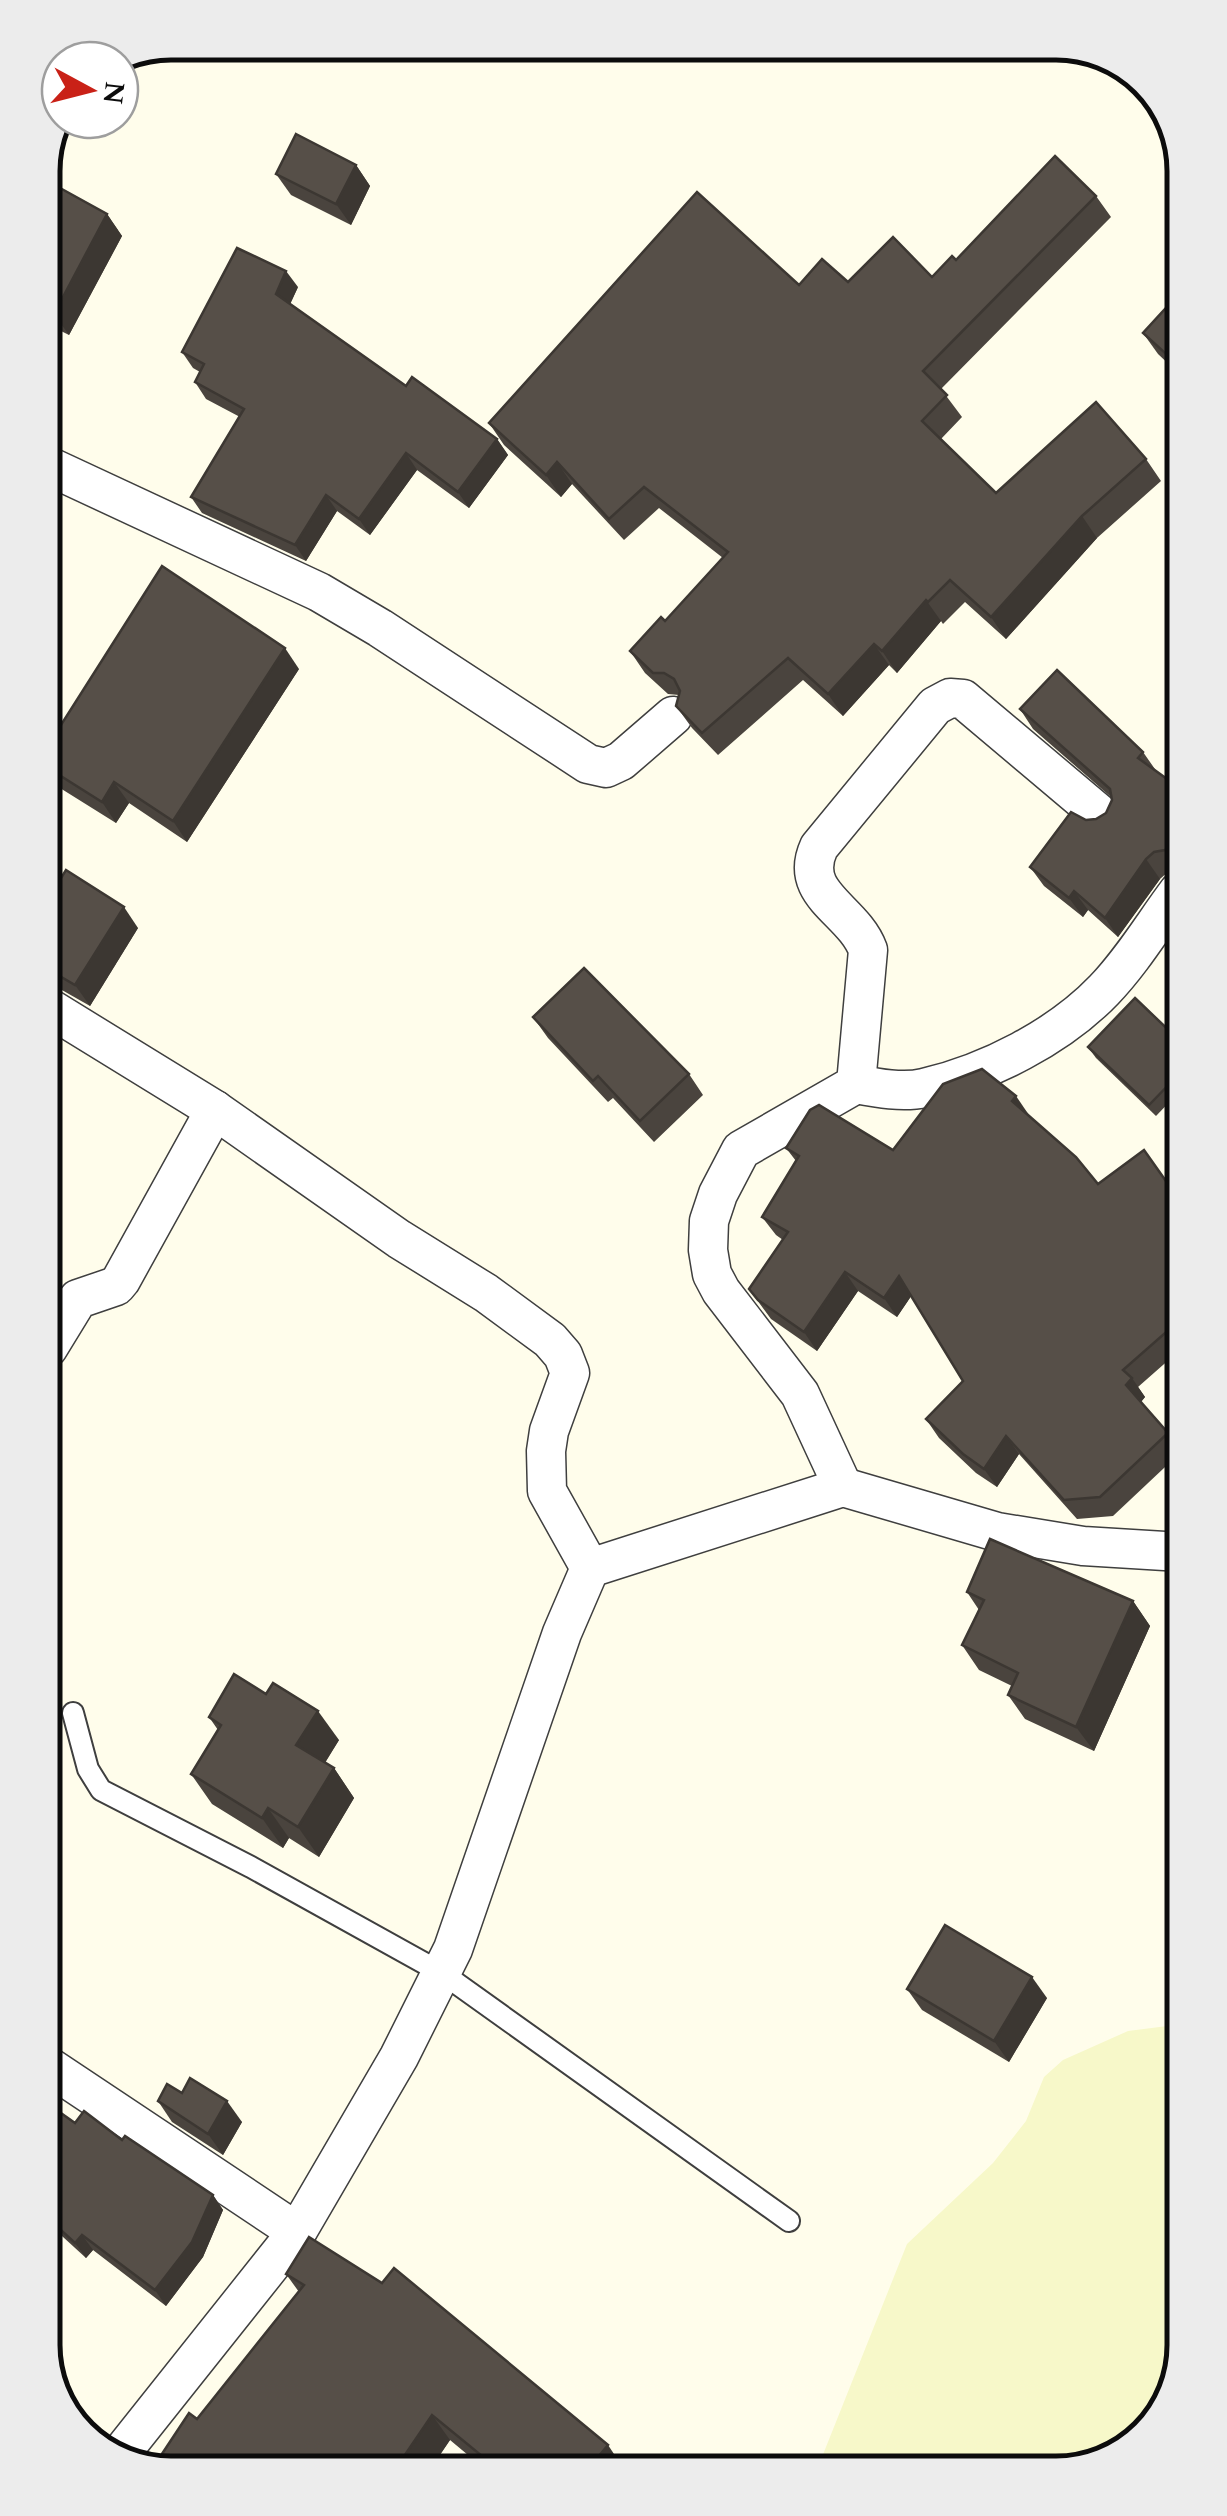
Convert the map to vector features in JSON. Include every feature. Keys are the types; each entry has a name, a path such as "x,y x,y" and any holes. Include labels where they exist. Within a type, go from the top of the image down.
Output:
{"street":[{"path":"60,471 319,592 588,764 606,768 621,762 673,716"},
{"path":"856,1084 868,950 862,934 814,884 811,864 819,848 935,706 950,698 963,700 1103,818"},
{"path":"843,1487 800,1394 712,1274 709,1222 718,1194 741,1150 856,1084 884,1090 922,1089 1002,1061 1085,1008 1107,988 1167,907"},
{"path":"60,1015 215,1110 550,1340 570,1373 549,1431 548,1491 590,1568"},
{"path":"60,1328 78,1299 116,1286 215,1110"},
{"path":"126,2447 297,2232 399,2057 442,1973 562,1633 590,1568 843,1487 997,1532 1083,1546 1167,1551"},
{"path":"60,2074 297,2232"}],"lane":[{"path":"73,1713 88,1769 101,1790 251,1867 442,1973 790,2222"}],"green space":[{"path":"1167,2026 1167,2345 1159,2388 1148,2407 1124,2433 1099,2448 1078,2454 822,2456 907,2244 993,2163 1026,2121 1044,2077 1063,2060 1128,2031"}],"building":[{"path":"296,134 356,165 336,204 276,174"},
{"path":"1055,156 1096,196 923,371 947,395 922,421 996,493 1096,402 1146,459 1082,516 991,617 950,580 926,600 882,651 874,644 828,694 788,658 702,733 676,706 680,691 674,679 664,673 653,673 630,651 661,617 665,621 728,552 644,487 609,519 557,462 546,475 489,423 697,192 799,285 822,259 848,282 893,237 932,277 952,256 956,260"},
{"path":"60,188 107,214 60,303"},
{"path":"237,248 286,271 276,294 406,386 412,377 497,439 458,492 406,453 359,519 326,495 295,545 191,497 244,409 195,382 204,364 182,352"},
{"path":"1167,307 1167,355 1143,333"},
{"path":"162,566 285,648 173,821 114,782 102,802 60,775 60,726"},
{"path":"1057,670 1143,752 1138,758 1167,779 1167,848 1146,859 1105,918 1074,891 1069,898 1030,867 1071,812 1086,820 1106,813 1112,800 1110,789 1020,709"},
{"path":"66,870 124,907 75,985 60,976 60,880"},
{"path":"584,968 689,1074 640,1121 598,1076 593,1081 533,1017"},
{"path":"1135,998 1167,1029 1167,1086 1149,1105 1088,1047"},
{"path":"982,1069 1016,1096 1012,1101 1076,1157 1098,1184 1144,1150 1167,1183 1167,1331 1123,1370 1132,1378 1126,1385 1167,1434 1100,1497 1064,1500 1006,1436 984,1469 926,1419 963,1381 899,1276 884,1298 845,1272 804,1332 758,1300 749,1289 788,1232 762,1217 799,1156 786,1148 810,1110 819,1105 893,1150 943,1084"},
{"path":"990,1539 1133,1601 1076,1727 1008,1695 1018,1673 962,1645 984,1600 967,1592"},
{"path":"234,1674 266,1694 273,1683 318,1711 296,1745 334,1768 298,1827 268,1808 262,1818 191,1774 221,1725 209,1717"},
{"path":"945,1925 1032,1977 994,2041 907,1989"},
{"path":"190,2078 227,2101 208,2134 158,2101 167,2084 182,2093"},
{"path":"84,2111 122,2140 125,2136 213,2195 192,2242 155,2290 82,2235 75,2243 60,2229 60,2112 75,2123"},
{"path":"309,2237 382,2283 394,2268 608,2445 599,2456 482,2456 432,2415 404,2456 161,2456 189,2413 197,2419 304,2285 286,2274"}]}
